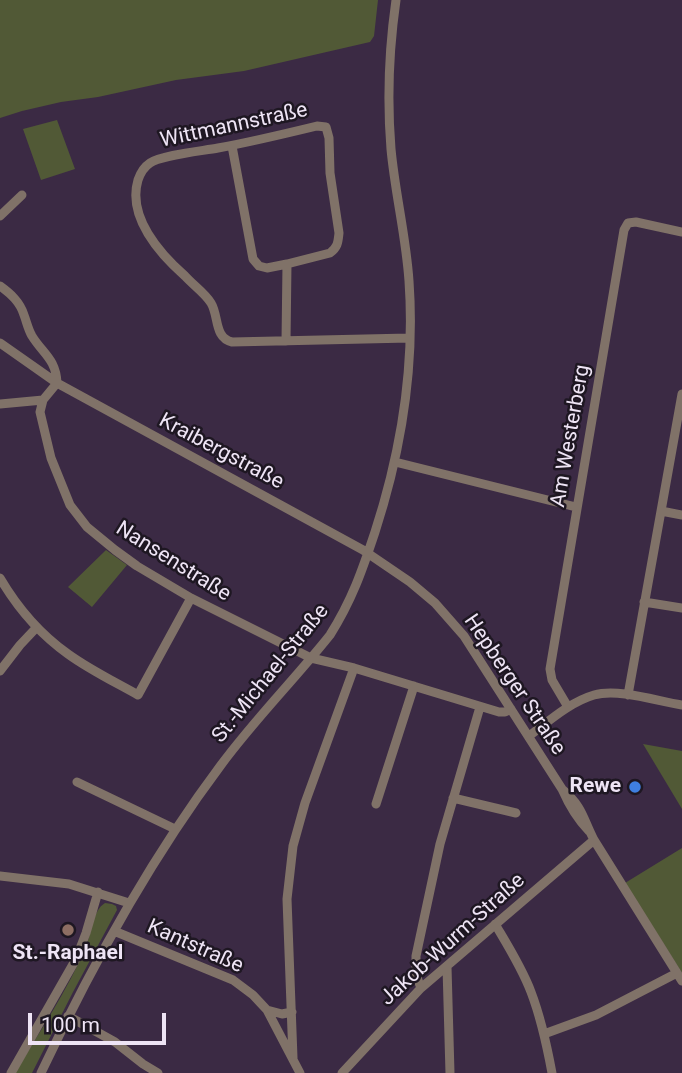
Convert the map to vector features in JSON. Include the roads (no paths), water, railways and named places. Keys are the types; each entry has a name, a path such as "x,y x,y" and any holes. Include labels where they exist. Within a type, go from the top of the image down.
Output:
{"street":[{"name":"St.-Michael-Straße","path":"41,1073 68,1016 129,903 175,829 241,739 330,635 358,584 395,462 403,417 409,338 407,263 390,131 391,56 396,0"},
{"name":"Wittmannstraße","path":"286,341 232,342 224,339 210,301 178,270 147,232 136,201 139,176 152,162 317,126 326,127 338,243 330,253 287,264"},
{"path":"232,146 253,259 259,267 287,264 286,341 409,338"},
{"path":"0,216 22,195"},
{"name":"Am Westerberg","path":"569,707 551,680 550,669 624,230 628,223 636,222 682,232"},
{"path":"0,286 17,300 32,335 51,358 57,373 57,383 43,400 0,404"},
{"name":"Kraibergstraße","path":"0,343 57,383 368,553"},
{"path":"628,695 680,421 682,394"},
{"name":"Nansenstraße","path":"43,400 40,412 51,458 70,505 87,527 137,566 191,598 312,658 499,712 512,709"},
{"path":"395,462 576,507"},
{"path":"661,511 682,514"},
{"name":"Hepberger Straße","path":"368,553 411,582 435,603 464,636 562,789 577,819 592,835 680,977"},
{"path":"0,578 24,613 67,654 138,695 191,598"},
{"path":"644,602 682,608"},
{"path":"0,671 37,626"},
{"path":"293,1058 287,899 293,846 305,803 354,668"},
{"path":"376,804 414,686"},
{"path":"529,736 569,707 594,695 628,695 682,705"},
{"path":"421,988 416,975 416,956 440,844 480,707"},
{"path":"77,782 175,829"},
{"path":"453,798 516,813"},
{"name":"Jakob-Wurm-Straße","path":"342,1073 421,988 592,835"},
{"path":"0,876 69,884 129,903"},
{"path":"11,1073 76,959 98,892"},
{"path":"495,924 532,993 552,1073"},
{"name":"Kantstraße","path":"114,931 233,980 253,995 268,1010 300,1073"},
{"path":"447,967 450,1073"},
{"path":"544,1034 596,1015 680,977"},
{"path":"268,1010 282,1014 292,1012"},
{"path":"68,1016 115,1042 158,1073"}],"place":[{"name":"Rewe","path":"635,787"},
{"name":"St.-Raphael","path":"68,930"}]}
